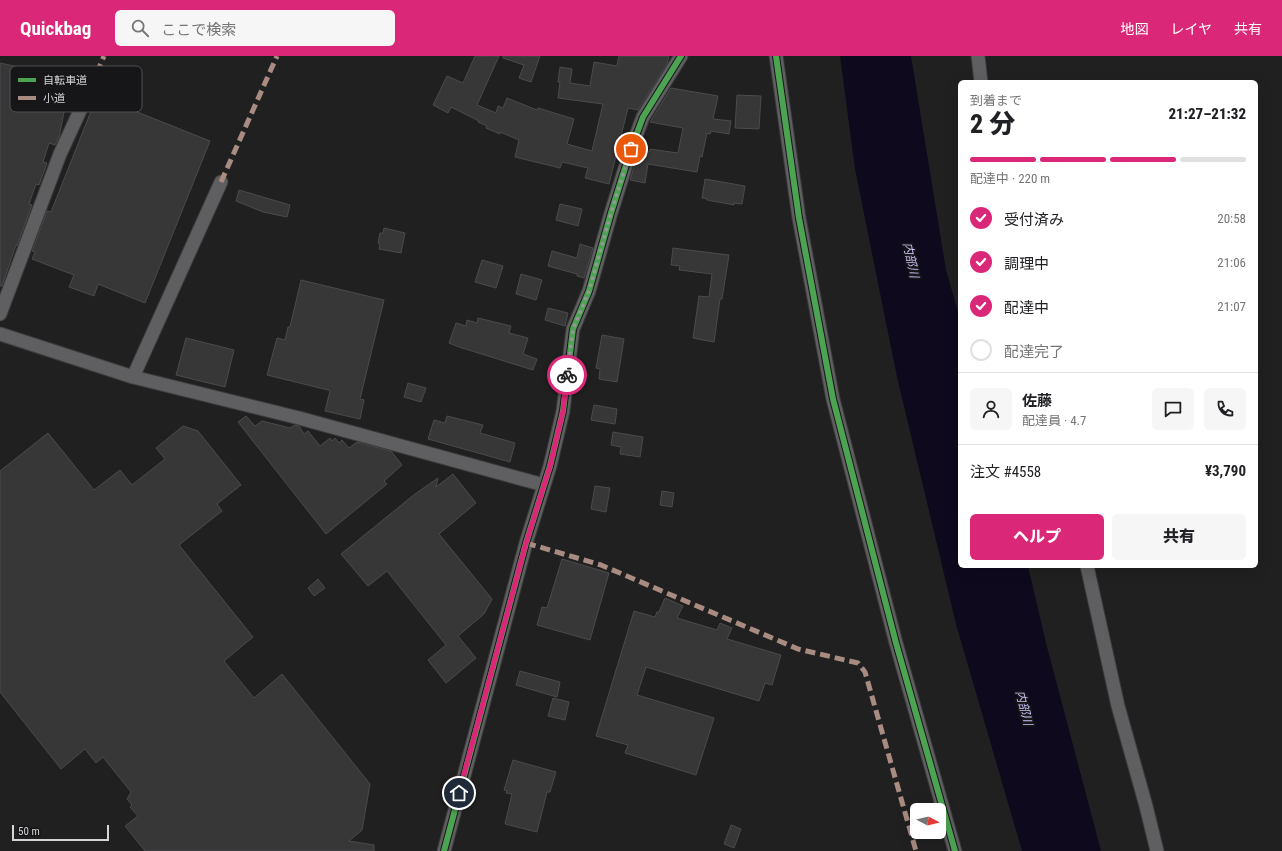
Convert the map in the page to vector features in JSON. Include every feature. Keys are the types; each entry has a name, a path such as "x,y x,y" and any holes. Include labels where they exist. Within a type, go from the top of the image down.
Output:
{"street":[{"path":"444,851 526,543 550,466 563,411 573,329 589,291 613,206 643,117 681,56"},
{"path":"776,56 799,218 833,399 896,643 955,851"},
{"path":"978,56 981,80"},
{"path":"0,314 60,154 79,112"},
{"path":"133,377 221,182"},
{"path":"0,334 133,377 314,422 544,485"},
{"path":"1087,568 1118,706 1146,806 1156,851"}],"water":[{"name":"内部川","path":"840,56 911,56 946,270 958,312 958,568 1028,568 1046,643 1101,851 1022,851 956,624 897,377 855,169"}],"building":[{"path":"475,56 499,56 477,105 496,113 498,106 503,108 507,98 537,110 538,108 574,119 567,144 592,151 603,104 558,98 560,67 572,69 570,83 590,86 594,62 617,66 619,56 669,56 667,64 638,110 628,108 609,184 585,178 588,168 562,162 560,168 515,157 519,140 486,128 487,126 478,122 479,121 451,107 448,113 433,105 447,76 463,83"},
{"path":"503,56 540,56 531,82 519,78 524,65 503,58"},
{"path":"0,63 14,66 10,66 10,112 64,112 59,137 55,145 49,143 43,162 47,163 39,185 36,184 29,204 32,205 2,286 0,286"},
{"path":"671,88 718,96 713,119 731,121 729,134 711,131 710,134 707,133 697,172 648,164 645,183 630,180 639,150 649,152 650,149 678,153 683,128 650,122"},
{"path":"737,95 761,96 759,129 735,128"},
{"path":"91,112 137,112 210,141 145,303 98,284 94,296 69,287 74,275 32,259 35,252 32,251 47,211 51,212"},
{"path":"705,179 745,186 742,204 734,203 734,205 702,198"},
{"path":"239,190 290,205 287,217 263,212 236,201"},
{"path":"560,204 582,209 578,226 556,220"},
{"path":"384,228 405,233 401,253 379,249 380,244 378,243 380,233 383,233"},
{"path":"580,244 593,248 584,278 577,276 577,274 548,266 552,251 577,258"},
{"path":"673,248 729,255 722,299 720,299 714,342 693,338 699,296 709,297 712,274 679,270 680,266 671,265"},
{"path":"482,260 503,266 496,288 475,282"},
{"path":"521,274 542,280 536,300 516,294"},
{"path":"301,280 384,300 360,399 364,400 360,419 325,411 330,391 328,390 267,375 277,338 285,340 288,327 290,327"},
{"path":"548,308 568,313 565,326 545,320"},
{"path":"478,318 511,326 509,333 528,338 523,354 537,359 533,370 449,343 456,323 466,326 467,320 477,323"},
{"path":"602,335 624,339 617,382 599,379 600,369 596,368"},
{"path":"186,338 234,350 225,387 176,375"},
{"path":"408,383 426,388 421,402 404,397"},
{"path":"594,405 617,409 615,424 591,420"},
{"path":"246,416 255,426 262,421 290,428 295,425 299,426 304,434 308,431 320,446 330,438 332,441 335,438 339,443 342,440 349,448 357,442 391,451 402,465 384,481 387,484 326,534 238,422"},
{"path":"447,416 483,425 480,433 515,443 510,462 428,439 434,420 445,423"},
{"path":"183,426 198,431 241,485 217,504 222,511 179,545 253,637 224,661 254,698 282,674 370,784 362,830 349,841 374,845 374,851 145,851 125,826 138,816 130,807 132,805 127,799 131,792 103,757 96,763 85,749 61,769 0,692 0,471 48,433 94,490 120,470 132,485 165,459 156,448"},
{"path":"613,432 643,437 640,457 620,454 621,447 611,445"},
{"path":"453,474 476,503 439,534 492,599 484,614 458,636 476,658 446,683 428,660 446,645 387,571 368,586 341,554 415,494 438,478 436,487"},
{"path":"595,486 610,488 606,512 591,509"},
{"path":"662,491 674,493 672,507 660,505"},
{"path":"562,559 609,573 590,640 537,625 542,607 547,608"},
{"path":"318,579 325,588 314,596 308,588"},
{"path":"665,598 683,606 677,618 717,630 720,623 732,628 727,639 781,655 772,685 765,683 759,701 646,667 637,695 714,718 696,775 625,753 628,745 596,736 634,611 655,617 657,612 659,612"},
{"path":"520,671 560,682 557,697 516,685"},
{"path":"553,698 569,702 565,720 548,716"},
{"path":"513,760 556,772 550,792 547,792 537,832 505,824 512,794 506,793 507,791 504,790"},
{"path":"731,825 741,829 734,848 724,844"}],"marked path":[{"path":"100,66 104,56"},
{"path":"221,182 277,56"},
{"path":"526,543 601,565 798,649 858,663 865,672 916,851"}],"cycle path":[{"path":"444,851 526,543 550,466 563,411 573,329 589,291 611,213 631,149 643,117 681,56"},
{"path":"776,56 799,218 833,399 896,643 955,851"}],"way so far":[{"path":"567,375 573,329 589,291 631,149"}],"route":[{"path":"459,793 526,543 550,466 563,411 567,375"}]}
